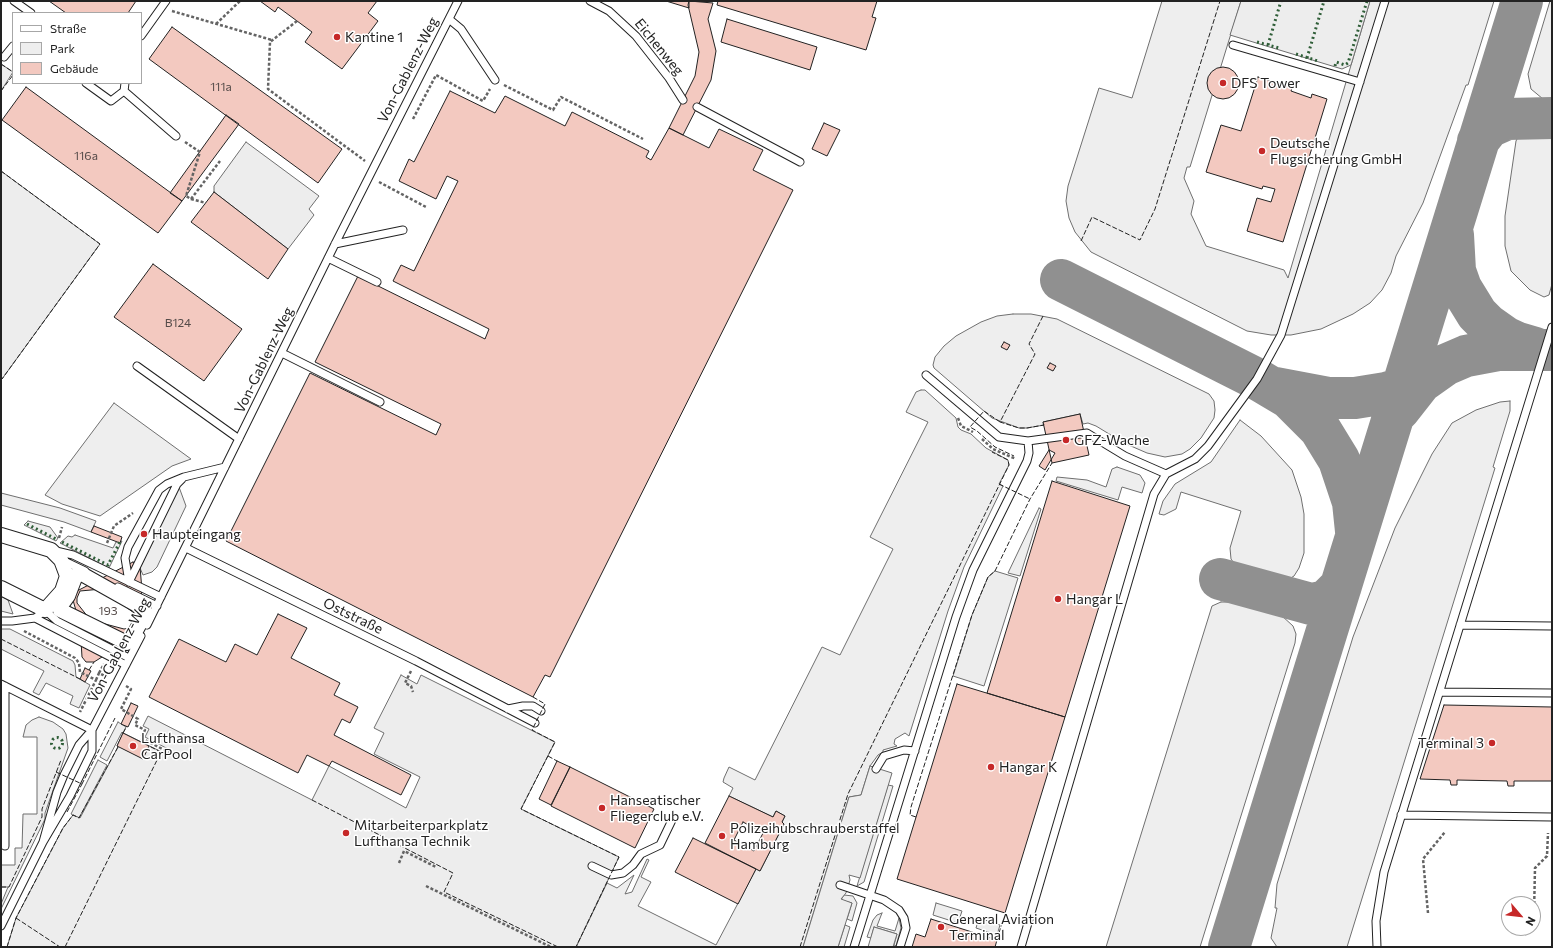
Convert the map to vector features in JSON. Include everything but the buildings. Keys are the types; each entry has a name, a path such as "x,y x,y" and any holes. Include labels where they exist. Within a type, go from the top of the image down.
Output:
{"street":[{"path":"1,535 51,550 61,560 67,576 66,583 57,598 40,614 1,588"},
{"path":"80,574 144,609 145,614 131,640 124,643 60,610 60,607 72,588 76,575 80,574"}],"lane":[{"path":"14,1 30,12"},
{"path":"142,35 166,1"},
{"name":"Von-Gablenz-Weg","path":"43,842 57,792 64,775 80,745 92,730 162,597 328,258 458,1"},
{"name":"Eichenweg","path":"590,1 609,11 636,36 669,78 683,100"},
{"path":"1021,947 1154,494 1166,474 1194,459 1208,446 1257,379 1281,335 1385,1"},
{"path":"449,19 460,29 495,80"},
{"path":"1233,45 1360,82"},
{"path":"4,57 12,47"},
{"path":"87,84 111,101 124,91 125,84"},
{"path":"124,91 176,136"},
{"path":"697,107 800,162"},
{"path":"335,244 403,230"},
{"path":"328,258 376,282"},
{"path":"1377,947 1376,921 1384,872 1552,327"},
{"path":"282,353 380,402"},
{"path":"137,366 239,439"},
{"path":"926,375 999,437 1028,442 1086,433 1125,456 1166,474"},
{"path":"854,947 956,616 976,564 1027,461 1029,453 1028,442"},
{"path":"129,582 125,558 128,547 159,490 167,484 184,477 225,467"},
{"path":"129,582 178,484 184,477"},
{"name":"Oststraße","path":"186,548 416,661 535,723"},
{"path":"51,550 73,555 162,597"},
{"path":"61,560 157,606"},
{"path":"40,614 54,629 126,665"},
{"path":"40,614 54,629"},
{"path":"40,614 130,658"},
{"path":"1,621 20,620 40,614 61,614 133,650"},
{"path":"1460,625 1552,626"},
{"path":"5,846 3,685 92,730"},
{"path":"1440,692 1552,693"},
{"path":"508,709 532,706 541,711"},
{"name":"Von-Gablenz-Weg","path":"1,926 43,842 70,796 92,751 92,730"},
{"path":"876,769 884,756 904,750 914,751"},
{"path":"1401,815 1552,817"},
{"path":"592,866 611,875 623,872 634,865 640,854 660,845 673,818"},
{"path":"840,885 870,895 891,904 899,910 904,918 906,928 900,947"}],"path":[{"path":"216,24 240,1"},
{"path":"161,8 272,40"},
{"path":"297,21 272,40 268,89 373,168"},
{"path":"412,121 436,75 483,101 495,80 552,110 561,97 643,139"},
{"path":"176,136 200,152 186,196 206,203"},
{"path":"191,199 220,161"},
{"path":"382,177 379,183 426,207"},
{"path":"107,543 114,526 133,512"},
{"path":"20,620 20,629 75,658 80,672 96,680 75,722"},
{"path":"413,692 412,686 405,683 416,661"},
{"path":"131,689 121,709 138,719 135,725 145,730 141,738 178,757"},
{"path":"1428,913 1423,860 1445,832"},
{"path":"1534,896 1535,868 1547,856 1548,833"},
{"path":"399,863 404,851 436,868"},
{"path":"426,886 551,947"}],"green space":[{"path":"1162,1 1241,1 1190,167 1187,167 1184,178 1194,201 1191,214 1206,246 1284,270 1288,278 1370,1 1494,1 1468,85 1466,85 1423,203 1396,256 1391,273 1382,290 1370,303 1353,314 1321,329 1291,335 1271,335 1247,331 1091,252 1075,232 1069,218 1066,201 1068,186 1099,88 1132,98"},
{"path":"1550,1 1552,1 1552,100 1543,99 1531,89 1528,74"},
{"path":"1536,134 1552,136 1552,284 1549,295 1544,297 1530,290 1511,271 1505,246 1505,216 1516,141 1518,137"},
{"path":"1031,314 1057,319 1209,394 1214,401 1214,418 1201,438 1190,449 1182,454 1165,457 1147,453 1124,443 1096,426 1088,423 1083,424 1080,414 1043,422 1044,425 1027,428 1019,428 992,418 934,368 933,365 935,357 944,346 956,336 981,322 997,316"},
{"path":"925,390 956,418 958,427 961,430 971,434 986,448 1008,460 1009,465 999,484 1003,486 964,567 948,611 909,736 905,733 895,739 894,744 897,746 883,750 883,752 878,755 870,766 861,795 849,797 803,947 576,947 607,883 617,888 634,875 625,894 632,892 647,859 649,860 641,877 651,882 638,906 716,945 756,869 760,871 784,824 782,822 785,816 776,811 773,817 729,796 733,788 723,782 724,778 729,767 755,780 822,647 840,655 893,549 870,537 928,422 906,412 916,392"},
{"path":"1510,401 1510,411 1493,467 1495,468 1347,947 1277,947 1271,938 1277,908 1275,908 1277,884 1353,637 1395,528 1432,454 1452,423 1476,410 1500,402"},
{"path":"114,403 191,459 172,466 100,516 62,504 45,495"},
{"path":"1240,420 1261,436 1292,470 1301,497 1304,514 1304,553 1299,568 1294,576 1289,579 1282,580 1236,566 1231,559 1230,548 1241,511 1181,492 1176,509 1164,515 1159,514 1163,501 1175,484 1211,462"},
{"path":"1117,467 1140,475 1145,483 1142,493 1122,487 1118,500 1056,481 1057,477 1087,480 1106,487 1112,469"},
{"path":"1,493 60,508 96,521 91,532 64,522 1,505"},
{"path":"1039,508 1041,509 1020,576 1008,573"},
{"path":"28,521 50,527 58,538 56,541 24,525"},
{"path":"75,535 113,548 116,542 122,541 109,568 60,543 68,536 72,537"},
{"path":"1221,602 1232,602 1281,615 1293,626 1296,634 1295,643 1200,947 1106,947 1212,606"},
{"path":"1,629 10,629 73,661 75,665 76,677 90,685 79,708 70,704 73,696 46,683 39,695 33,692 44,671 1,649"},
{"path":"39,717 53,722 63,729 66,734 68,748 45,813 45,819 1,909 1,904 8,887 1,887 1,865 15,865 15,848 22,848 23,814 37,814 37,737 23,737 26,725"},
{"path":"118,722 126,727 107,761 100,757"},
{"path":"98,760 107,765 79,818 71,814"},
{"path":"888,785 893,786 864,882 857,886"},
{"path":"844,895 853,896 857,903 852,921 847,919 852,903 841,900"},
{"path":"936,903 962,911 958,923 933,915"},
{"path":"882,913 877,926 895,931 899,918 901,928 896,946 894,945 897,934 874,927 871,938 867,937 873,920 877,915"},
{"path":"979,918 1000,925 997,935 976,928"},
{"path":"845,925 850,927 844,947 838,947"}],"shaded area":[{"path":"1241,1 1370,1 1351,65 1342,69 1230,35"},
{"path":"1,64 12,71 12,74 1,91"},
{"path":"246,142 319,196 309,209 314,215 288,249 214,192 214,186"},
{"path":"1,171 100,244 2,379 1,378"},
{"path":"179,487 186,506 157,567 152,572 143,575 140,568"},
{"path":"995,571 1018,578 984,686 953,676 972,615 988,577"},
{"path":"1,596 8,600 13,614 1,611"},
{"name":"Mitarbeiterparkplatz Lufthansa Technik","path":"401,675 417,684 421,675 555,742 521,809 619,857 576,947 7,947 16,918 63,828 73,815 80,818 118,747 117,746 123,733 170,756 172,751 145,737 149,729 143,726 148,716 312,800 329,766 406,808 420,777 374,754 384,733 374,728"},
{"path":"870,766 892,773 860,878 849,875 850,880 846,893 841,899 852,903 838,947 803,947 849,797 861,795"},
{"path":"874,927 897,934 893,947 868,947"}],"taxiway":[{"path":"1229,947 1522,1"},
{"path":"1478,141 1489,127 1507,119 1552,118"},
{"path":"1453,235 1455,271 1461,288 1477,314 1488,325 1505,337 1535,348"},
{"path":"1061,280 1257,379 1289,398 1320,429 1339,460 1353,502 1356,531"},
{"path":"1399,410 1421,382 1445,365 1466,356 1498,350 1552,350"},
{"path":"1275,388 1328,398 1355,398 1386,393 1402,388 1422,377"},
{"path":"1220,579 1311,604 1326,601 1341,586"}],"hedge":[{"path":"1268,45 1281,1"},
{"path":"1307,58 1324,1"},
{"path":"1335,66 1336,62 1345,65 1348,63 1367,1"},
{"path":"1257,42 1279,48"},
{"path":"1296,54 1318,61"},
{"path":"27,524 56,539"},
{"path":"62,542 108,565 121,540"},
{"path":"55,738 59,738 61,739 62,743 61,747 55,748 52,745 52,741 55,738"}],"fence":[{"path":"1081,241 1092,217 1140,240 1155,209 1220,1"},
{"path":"1,64 12,71"},
{"path":"1,91 12,76"},
{"path":"1,171 100,244 2,379"},
{"path":"1043,316 1029,344 1035,354 1000,422 1019,428 1044,425 1043,423"},
{"path":"1000,422 984,411 970,427 977,431 995,447 1014,456"},
{"path":"800,947 848,794 1009,465 1008,460 992,452"},
{"path":"916,817 910,815 911,807 972,615 988,577 995,571 1030,499 1052,463"},
{"path":"999,484 1030,499"},
{"path":"1,639 80,679"},
{"path":"89,670 94,662"},
{"path":"533,697 545,704 532,730 555,742 521,809 619,857 576,947"},
{"path":"56,772 82,784 115,718"},
{"path":"123,733 127,726"},
{"path":"65,947 161,752 149,746"},
{"path":"7,947 16,918 63,828 73,815 79,818 118,747"},
{"path":"548,756 557,761"},
{"path":"1,887 9,887 42,817 42,809 61,760"},
{"path":"67,812 82,784"},
{"path":"312,800 453,873 444,892 558,947"},
{"path":"997,940 1005,913"},
{"path":"16,918 60,947"}],"place":[{"name":"Kantine 1","path":"337,37"},
{"name":"DFS Tower","path":"1223,83"},
{"name":"Deutsche Flugsicherung GmbH","path":"1262,151"},
{"name":"GFZ-Wache","path":"1066,440"},
{"name":"Haupteingang","path":"144,534"},
{"name":"Hangar L","path":"1058,599"},
{"name":"Terminal 3","path":"1492,743"},
{"name":"Lufthansa CarPool","path":"133,746"},
{"name":"Hangar K","path":"991,767"},
{"name":"Hanseatischer Fliegerclub e.V.","path":"602,808"},
{"name":"Mitarbeiterparkplatz Lufthansa Technik","path":"346,833"},
{"name":"Polizeihubschrauberstaffel Hamburg","path":"722,836"},
{"name":"General Aviation Terminal","path":"941,927"}]}
